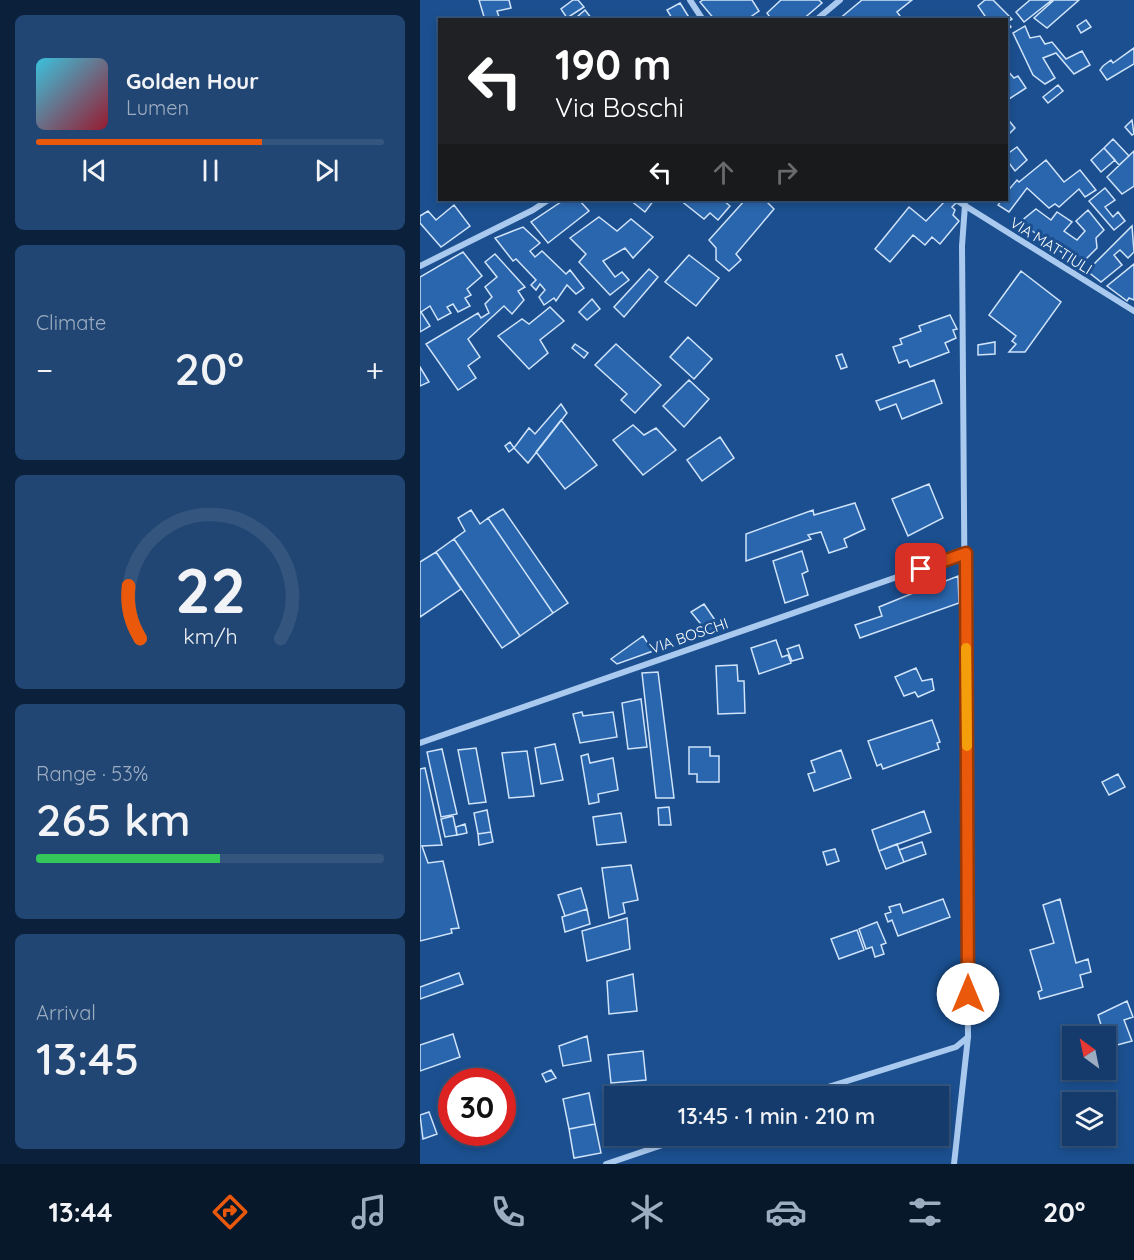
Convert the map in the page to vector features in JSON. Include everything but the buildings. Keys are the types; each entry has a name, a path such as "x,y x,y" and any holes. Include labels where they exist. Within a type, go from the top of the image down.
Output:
{"street":[{"path":"690,0 702,18"},
{"path":"818,18 840,0"},
{"path":"420,266 533,210 546,201"},
{"name":"VIA MATTIULI","path":"958,201 1134,311"},
{"path":"954,1164 968,1037 962,246 964,205"},
{"name":"VIA BOSCHI","path":"420,743 966,553"},
{"path":"831,1086 956,1047 968,1037"},
{"path":"606,1164 659,1146"}],"slow traffic":[{"path":"966,648 967,746"}],"route":[{"path":"921,569 966,553 968,994"}]}
